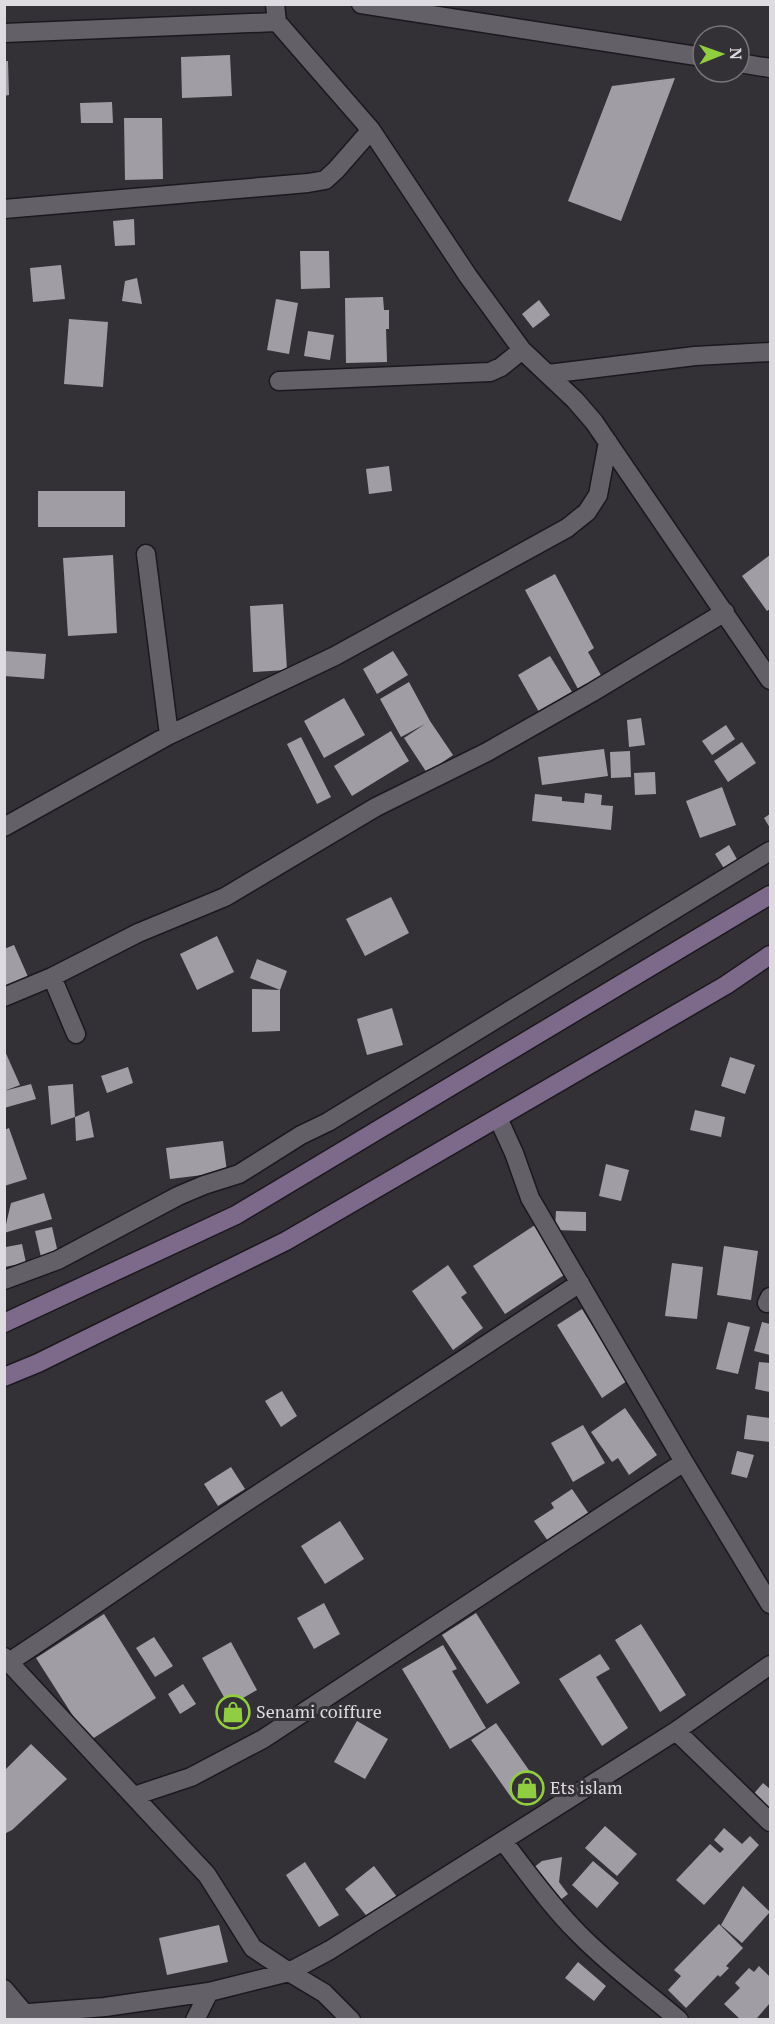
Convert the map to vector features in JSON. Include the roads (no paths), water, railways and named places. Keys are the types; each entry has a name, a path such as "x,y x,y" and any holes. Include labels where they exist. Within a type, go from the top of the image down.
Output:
{"main road":[{"path":"4,1323 236,1215 771,895"},
{"path":"4,1377 38,1363 286,1241 726,985 771,955"}],"street":[{"path":"361,4 691,55"},
{"path":"4,33 276,14 371,130 468,276 522,350 575,400 594,422 771,680"},
{"path":"751,65 771,68"},
{"path":"4,209 316,182 325,180 336,170 371,130"},
{"path":"279,381 490,372 501,367 522,350"},
{"path":"548,374 695,356 771,352"},
{"path":"4,827 169,735 335,656 567,528 587,512 598,495 608,442"},
{"path":"146,554 169,735"},
{"path":"4,997 52,977 138,933 225,897 376,807 487,752 591,693 725,612"},
{"path":"4,1280 58,1260 178,1196 239,1174 771,851"},
{"path":"52,977 76,1034"},
{"path":"498,1118 514,1153 530,1198 684,1462 771,1604"},
{"path":"351,2019 324,1993 253,1948 207,1875 6,1661 90,1610 281,1478 580,1283"},
{"path":"134,1796 191,1777 263,1739 684,1462"},
{"path":"4,2016 105,2007 209,1992 289,1972 330,1950 676,1731 771,1665"},
{"path":"676,1731 771,1822"},
{"path":"502,1841 578,1933 603,1957 679,2019"},
{"path":"4,1989 25,2014"},
{"path":"195,2019 209,1992"}],"place":[{"name":"Senami coiffure","path":"233,1712"},
{"name":"Ets islam","path":"527,1788"}]}
